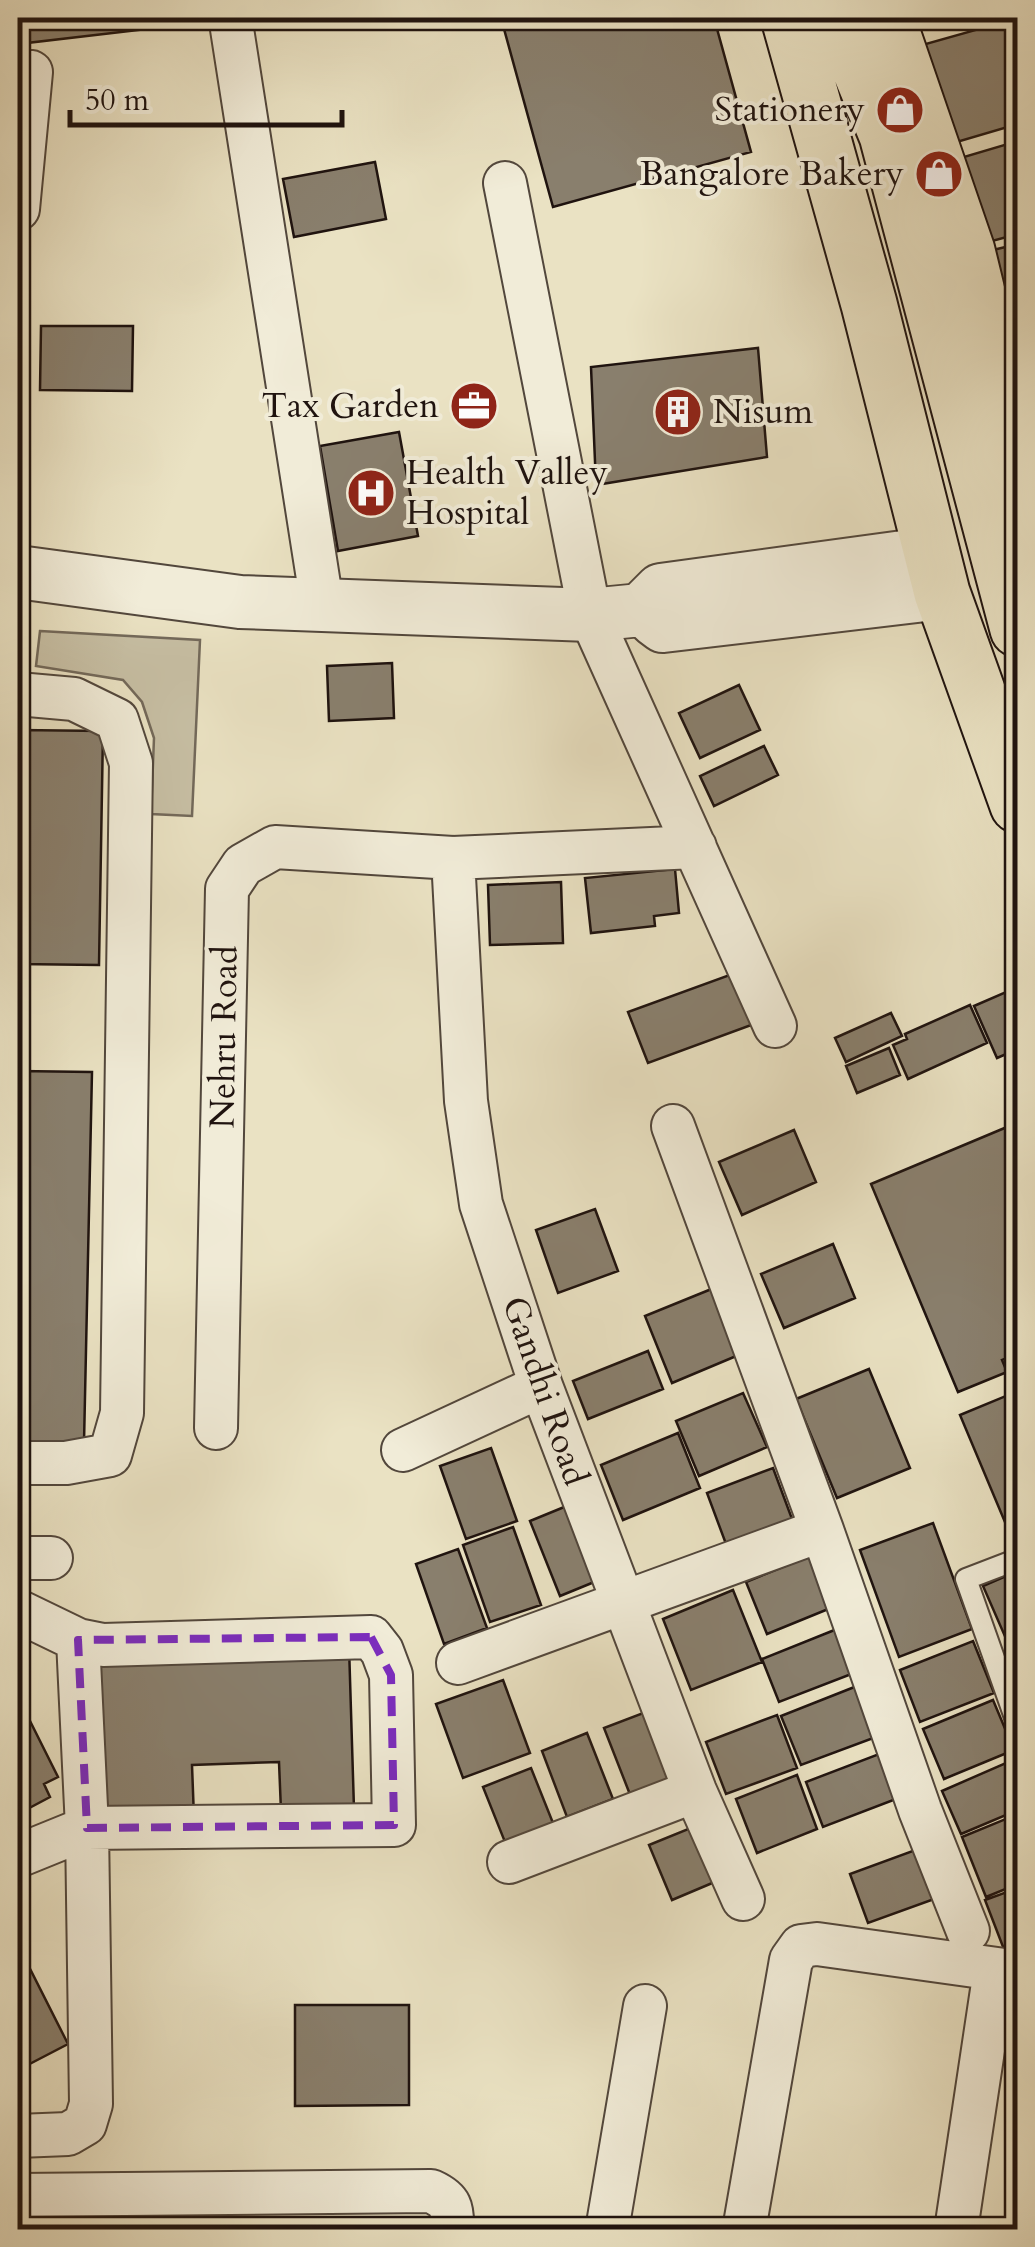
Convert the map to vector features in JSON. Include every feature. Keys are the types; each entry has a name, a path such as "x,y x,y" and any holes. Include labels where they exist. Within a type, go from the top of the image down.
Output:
{"main road":[{"path":"789,18 870,304 937,573 1018,805"},
{"path":"839,18 887,135 1018,628"},
{"path":"887,18 966,251 1018,461"}],"street":[{"path":"232,29 322,604"},
{"path":"18,209 31,72"},
{"path":"505,182 616,613 695,847 775,1026"},
{"path":"19,578 240,602 616,613 664,626 937,573"},
{"path":"18,691 74,699 117,720 131,763 122,1412 110,1454 66,1463 18,1463"},
{"name":"Nehru Road","path":"216,1428 228,890 244,865 274,848 454,858 695,847"},
{"name":"Gandhi Road","path":"454,858 466,1100 481,1204 540,1386 695,1791 742,1899"},
{"path":"673,1126 920,1810 968,1932"},
{"path":"404,1450 540,1386"},
{"path":"458,1663 822,1530"},
{"path":"18,1611 78,1640 102,1646 371,1636 391,1675 394,1825 87,1828 18,1856"},
{"path":"18,2136 68,2134 86,2124 91,2104 87,1828 78,1640"},
{"path":"508,1862 695,1791"},
{"path":"744,2230 791,1960 801,1946 818,1944 1006,1971 956,2230"},
{"path":"607,2230 645,2006"},
{"path":"18,2194 430,2191 443,2196 453,2211 452,2230"}],"lane":[{"path":"1018,1559 966,1579 1018,1726"}],"highlighted area":[{"path":"371,1637 391,1675 394,1825 87,1828 78,1640"}],"shaded area":[{"path":"40,631 200,640 192,816 151,814 154,738 142,702 123,680 36,666"}],"building":[{"path":"18,18 189,18 190,24 18,44"},
{"path":"501,18 714,18 751,152 553,207"},
{"path":"1018,18 1018,124 950,144 922,45"},
{"path":"1018,141 1018,234 981,244 957,159"},
{"path":"375,162 386,219 294,237 283,179"},
{"path":"1018,244 1018,345 993,250"},
{"path":"41,326 133,326 132,391 40,390"},
{"name":"Nisum","path":"758,348 767,457 596,485 591,367"},
{"path":"399,432 418,536 338,551 320,446"},
{"path":"392,663 394,718 329,721 327,666"},
{"path":"739,685 760,730 700,758 679,713"},
{"path":"18,730 103,731 99,965 18,964"},
{"path":"764,746 778,775 714,806 700,776"},
{"path":"675,869 679,913 654,916 655,926 591,933 585,878"},
{"path":"561,882 563,943 490,945 488,885"},
{"path":"735,973 754,1024 648,1063 628,1012"},
{"path":"1006,992 1018,1016 1018,1049 997,1058 974,1006"},
{"path":"970,1005 987,1043 908,1079 893,1045 907,1039 905,1034"},
{"path":"891,1013 902,1036 846,1062 835,1038"},
{"path":"889,1048 900,1075 857,1093 846,1066"},
{"path":"18,1071 92,1072 84,1443 18,1442"},
{"path":"1007,1127 1018,1152 1018,1354 1002,1360 1007,1372 958,1392 871,1184"},
{"path":"794,1130 816,1182 742,1215 719,1162"},
{"path":"595,1209 618,1271 558,1293 536,1230"},
{"path":"833,1244 855,1298 784,1328 761,1274"},
{"path":"714,1288 741,1354 672,1383 645,1316"},
{"path":"648,1351 663,1389 588,1419 573,1381"},
{"path":"869,1369 910,1468 837,1498 796,1399"},
{"path":"1018,1391 1018,1553 960,1415"},
{"path":"743,1393 767,1447 699,1476 676,1421"},
{"path":"678,1433 700,1488 623,1520 601,1465"},
{"path":"491,1448 517,1521 466,1539 440,1466"},
{"path":"773,1468 795,1527 729,1552 707,1493"},
{"path":"574,1503 604,1578 560,1596 530,1521"},
{"path":"933,1523 972,1629 899,1657 860,1550"},
{"path":"513,1527 541,1605 490,1622 463,1545"},
{"path":"458,1549 487,1628 444,1644 416,1564"},
{"path":"822,1551 843,1603 767,1634 746,1582"},
{"path":"1018,1571 1018,1666 983,1586"},
{"path":"733,1590 762,1662 691,1690 663,1619"},
{"path":"837,1629 854,1673 779,1702 762,1659"},
{"path":"973,1641 994,1693 920,1722 900,1670"},
{"path":"349,1646 354,1809 281,1811 279,1762 192,1765 194,1818 97,1821 92,1655"},
{"path":"503,1680 530,1753 463,1778 436,1704"},
{"path":"857,1686 876,1737 801,1765 781,1716"},
{"path":"18,1697 58,1777 44,1784 50,1797 18,1814"},
{"path":"993,1700 1014,1750 944,1779 923,1729"},
{"path":"651,1710 678,1778 631,1797 604,1728"},
{"path":"777,1715 797,1768 726,1794 706,1742"},
{"path":"587,1733 613,1799 567,1817 542,1751"},
{"path":"879,1754 896,1799 823,1827 806,1782"},
{"path":"1015,1759 1018,1810 961,1834 942,1791"},
{"path":"531,1768 557,1833 509,1852 483,1787"},
{"path":"797,1775 817,1829 757,1853 736,1799"},
{"path":"1018,1814 1018,1884 986,1897 962,1837"},
{"path":"693,1827 717,1881 672,1900 649,1845"},
{"path":"918,1849 937,1898 868,1923 850,1874"},
{"path":"1018,1888 1018,1948 1005,1952 985,1900"},
{"path":"18,1945 68,2044 18,2070"},
{"path":"295,2005 409,2005 409,2105 295,2106"}],"place":[{"name":"Stationery","path":"900,110"},
{"name":"Bangalore Bakery","path":"939,174"},
{"name":"Tax Garden","path":"474,406"},
{"name":"Nisum","path":"678,412"},
{"name":"Health Valley Hospital","path":"371,493"}]}
